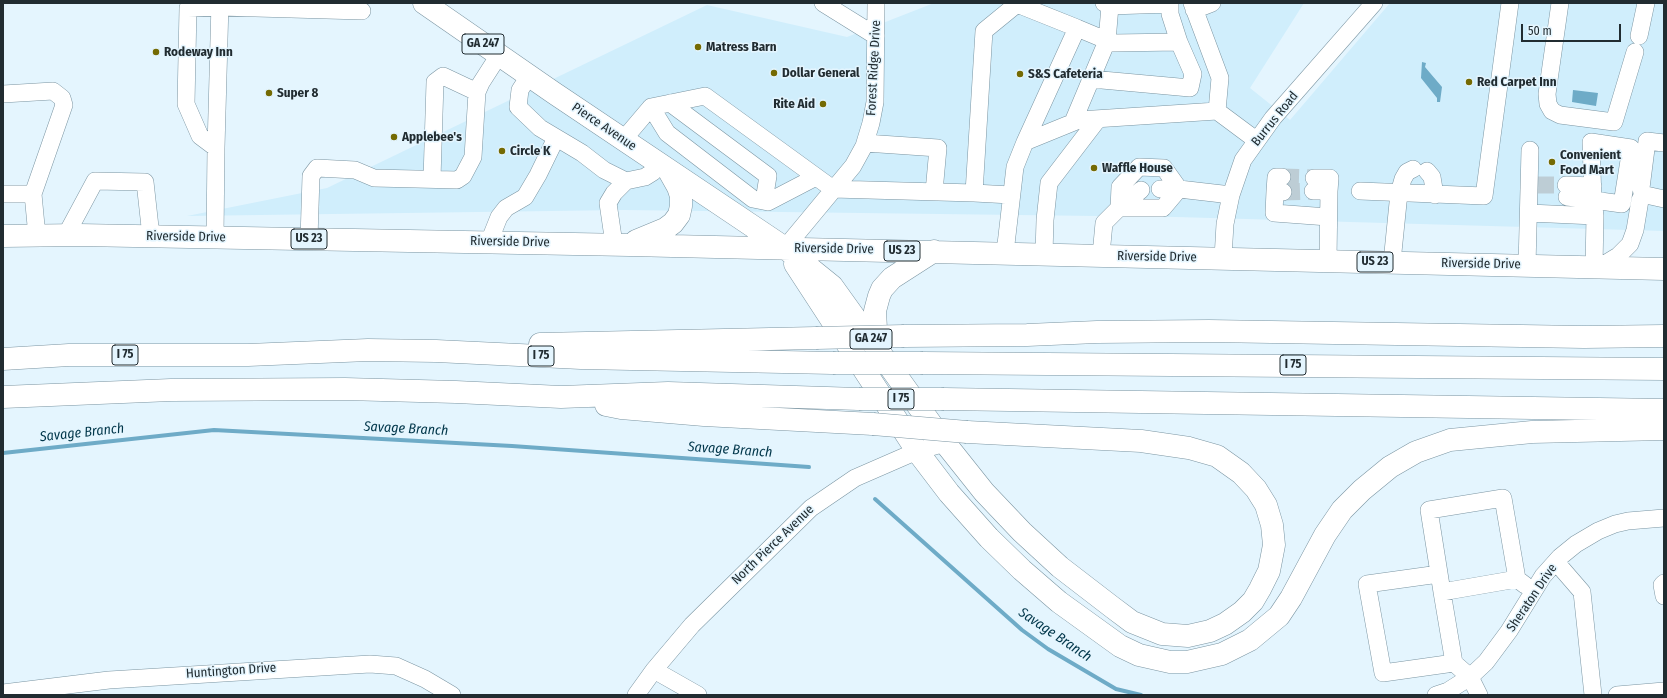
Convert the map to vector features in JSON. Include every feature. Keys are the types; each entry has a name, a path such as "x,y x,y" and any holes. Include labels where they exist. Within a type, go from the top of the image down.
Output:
{"main road":[{"name":"Pierce Avenue","path":"424,3 623,140 785,248 832,286 877,347 945,443 984,492 1022,532 1060,567 1132,622 1162,634 1188,636 1210,631 1225,624 1242,612 1260,589 1269,571 1274,545 1272,525 1266,505 1256,489 1241,473 1217,456 1189,448 1141,441 967,432 873,424 704,415 621,408 561,397"},
{"path":"621,244 665,229 673,223 679,215 682,206 678,187 663,167"},
{"name":"Riverside Drive","path":"3,236 151,236 621,244 1664,269"},
{"name":"Pierce Avenue","path":"785,248 917,451 949,493 989,538 1022,570 1060,602 1120,646 1139,655 1170,662 1187,662 1222,654 1250,640 1278,616 1291,598 1325,534 1342,510 1362,490 1390,467 1416,452 1450,440 1532,432 1664,429"},
{"path":"877,347 875,311 882,290 892,278 934,251"},
{"path":"436,351 554,343 1027,335 1097,332 1210,331 1584,337 1664,336"},
{"name":"I 75","path":"3,359 69,355 248,355 368,350 436,351 581,358 833,363 1664,369"},
{"name":"I 75","path":"3,397 171,390 337,389 456,392 561,397 668,393 858,399 944,398 1664,410"}],"street":[{"path":"823,3 876,36"},
{"name":"Forest Ridge Drive","path":"785,248 853,166 865,143 875,102 876,3"},
{"path":"1212,3 1193,6 1220,78 1217,111"},
{"name":"Burrus Road","path":"1222,258 1225,224 1231,195 1243,160 1273,118 1374,3"},
{"path":"1360,191 1484,196 1510,3"},
{"path":"1560,3 1547,94 1549,107 1552,111 1560,114 1614,122 1637,44 1646,3"},
{"path":"974,192 984,30 1017,4 1026,5 1113,43 1179,42"},
{"path":"1073,122 1107,41 1107,4 1170,4 1170,14 1179,42 1193,74 1190,88 1091,80"},
{"path":"215,237 220,5"},
{"path":"216,148 200,136 186,104 188,8 220,5 362,11"},
{"path":"1005,253 1014,167 1077,28"},
{"path":"309,239 311,176 317,168 355,170 374,178 457,180 463,176 473,157 477,92 499,55"},
{"path":"432,179 435,82 443,76 477,92"},
{"path":"529,76 520,90 518,108 540,128 582,153 604,170 626,181"},
{"path":"3,94 53,92 62,98 64,105 33,194 37,236"},
{"path":"623,140 651,107 705,96 833,189 974,192 1011,195"},
{"path":"670,103 768,176 764,201"},
{"path":"651,107 667,133 752,199 768,202 816,177"},
{"path":"1025,142 1079,120 1217,111 1256,140"},
{"path":"1044,254 1045,220 1049,183 1098,119"},
{"path":"489,242 499,217 506,208 525,197 538,175 556,138"},
{"path":"1594,200 1597,267 1618,256 1630,244 1635,230 1640,200 1643,194 1641,186 1648,140 1664,143"},
{"path":"865,143 938,148 934,192"},
{"path":"1527,266 1529,213 1533,190 1530,150"},
{"path":"621,244 608,203 614,193 626,181 645,177 663,167"},
{"path":"1118,208 1120,187 1139,167 1164,168 1179,189"},
{"path":"1392,262 1400,192 1403,179 1407,172 1420,170 1432,177 1435,195"},
{"path":"66,235 95,181 145,182 151,236"},
{"path":"1280,187 1274,213 1328,217"},
{"path":"1319,187 1328,217 1328,261"},
{"path":"1160,189 1179,189 1231,195"},
{"path":"1118,208 1163,208 1179,189"},
{"path":"1101,255 1104,223 1118,208 1141,190"},
{"path":"1567,191 1594,200"},
{"path":"3,194 33,194"},
{"path":"1643,194 1664,199"},
{"path":"1529,213 1594,200"},
{"name":"North Pierce Avenue","path":"636,695 654,670 699,617 811,508 855,478 917,451 945,443"},
{"path":"1479,695 1470,677 1454,663 1429,510 1503,498 1517,579 1534,591"},
{"name":"Sheraton Drive","path":"1436,695 1448,691 1470,677 1486,662 1509,631 1543,576 1576,544 1598,531 1615,524 1628,521 1664,518"},
{"path":"1556,562 1582,592 1593,695"},
{"path":"1439,574 1367,584 1383,673 1454,663"},
{"path":"1442,592 1517,579"},
{"path":"1664,583 1662,584 1664,596"},
{"name":"Huntington Drive","path":"3,692 110,680 370,664 396,666 425,679 452,695"},
{"path":"654,670 698,695"},
{"path":"1617,695 1664,690"}],"shaded area":[{"path":"934,3 1304,3 1250,88 1290,120 1390,3 1664,3 1664,231 1176,217 624,210 187,216 327,188 707,5 847,37"}],"water":[{"path":"1422,62 1426,63 1425,67 1442,87 1440,102 1437,102 1437,98 1421,78"},
{"path":"1573,90 1598,93 1596,106 1572,102"}],"waterway":[{"name":"Savage Branch","path":"3,453 214,430 512,446 809,467"},
{"name":"Savage Branch","path":"875,499 1022,630 1048,649 1116,689 1141,695"}],"tunnel":[{"path":"1282,177 1314,178"},
{"path":"1537,185 1566,185"},
{"path":"1283,192 1313,191"}],"place":[{"name":"Matress Barn","path":"698,47"},
{"name":"Rodeway Inn","path":"156,52"},
{"name":"Dollar General","path":"774,73"},
{"name":"S&S Cafeteria","path":"1020,74"},
{"name":"Red Carpet Inn","path":"1469,82"},
{"name":"Super 8","path":"269,93"},
{"name":"Rite Aid","path":"823,104"},
{"name":"Applebee's","path":"394,137"},
{"name":"Circle K","path":"502,151"},
{"name":"Convenient Food Mart","path":"1552,162"},
{"name":"Waffle House","path":"1094,168"}]}
